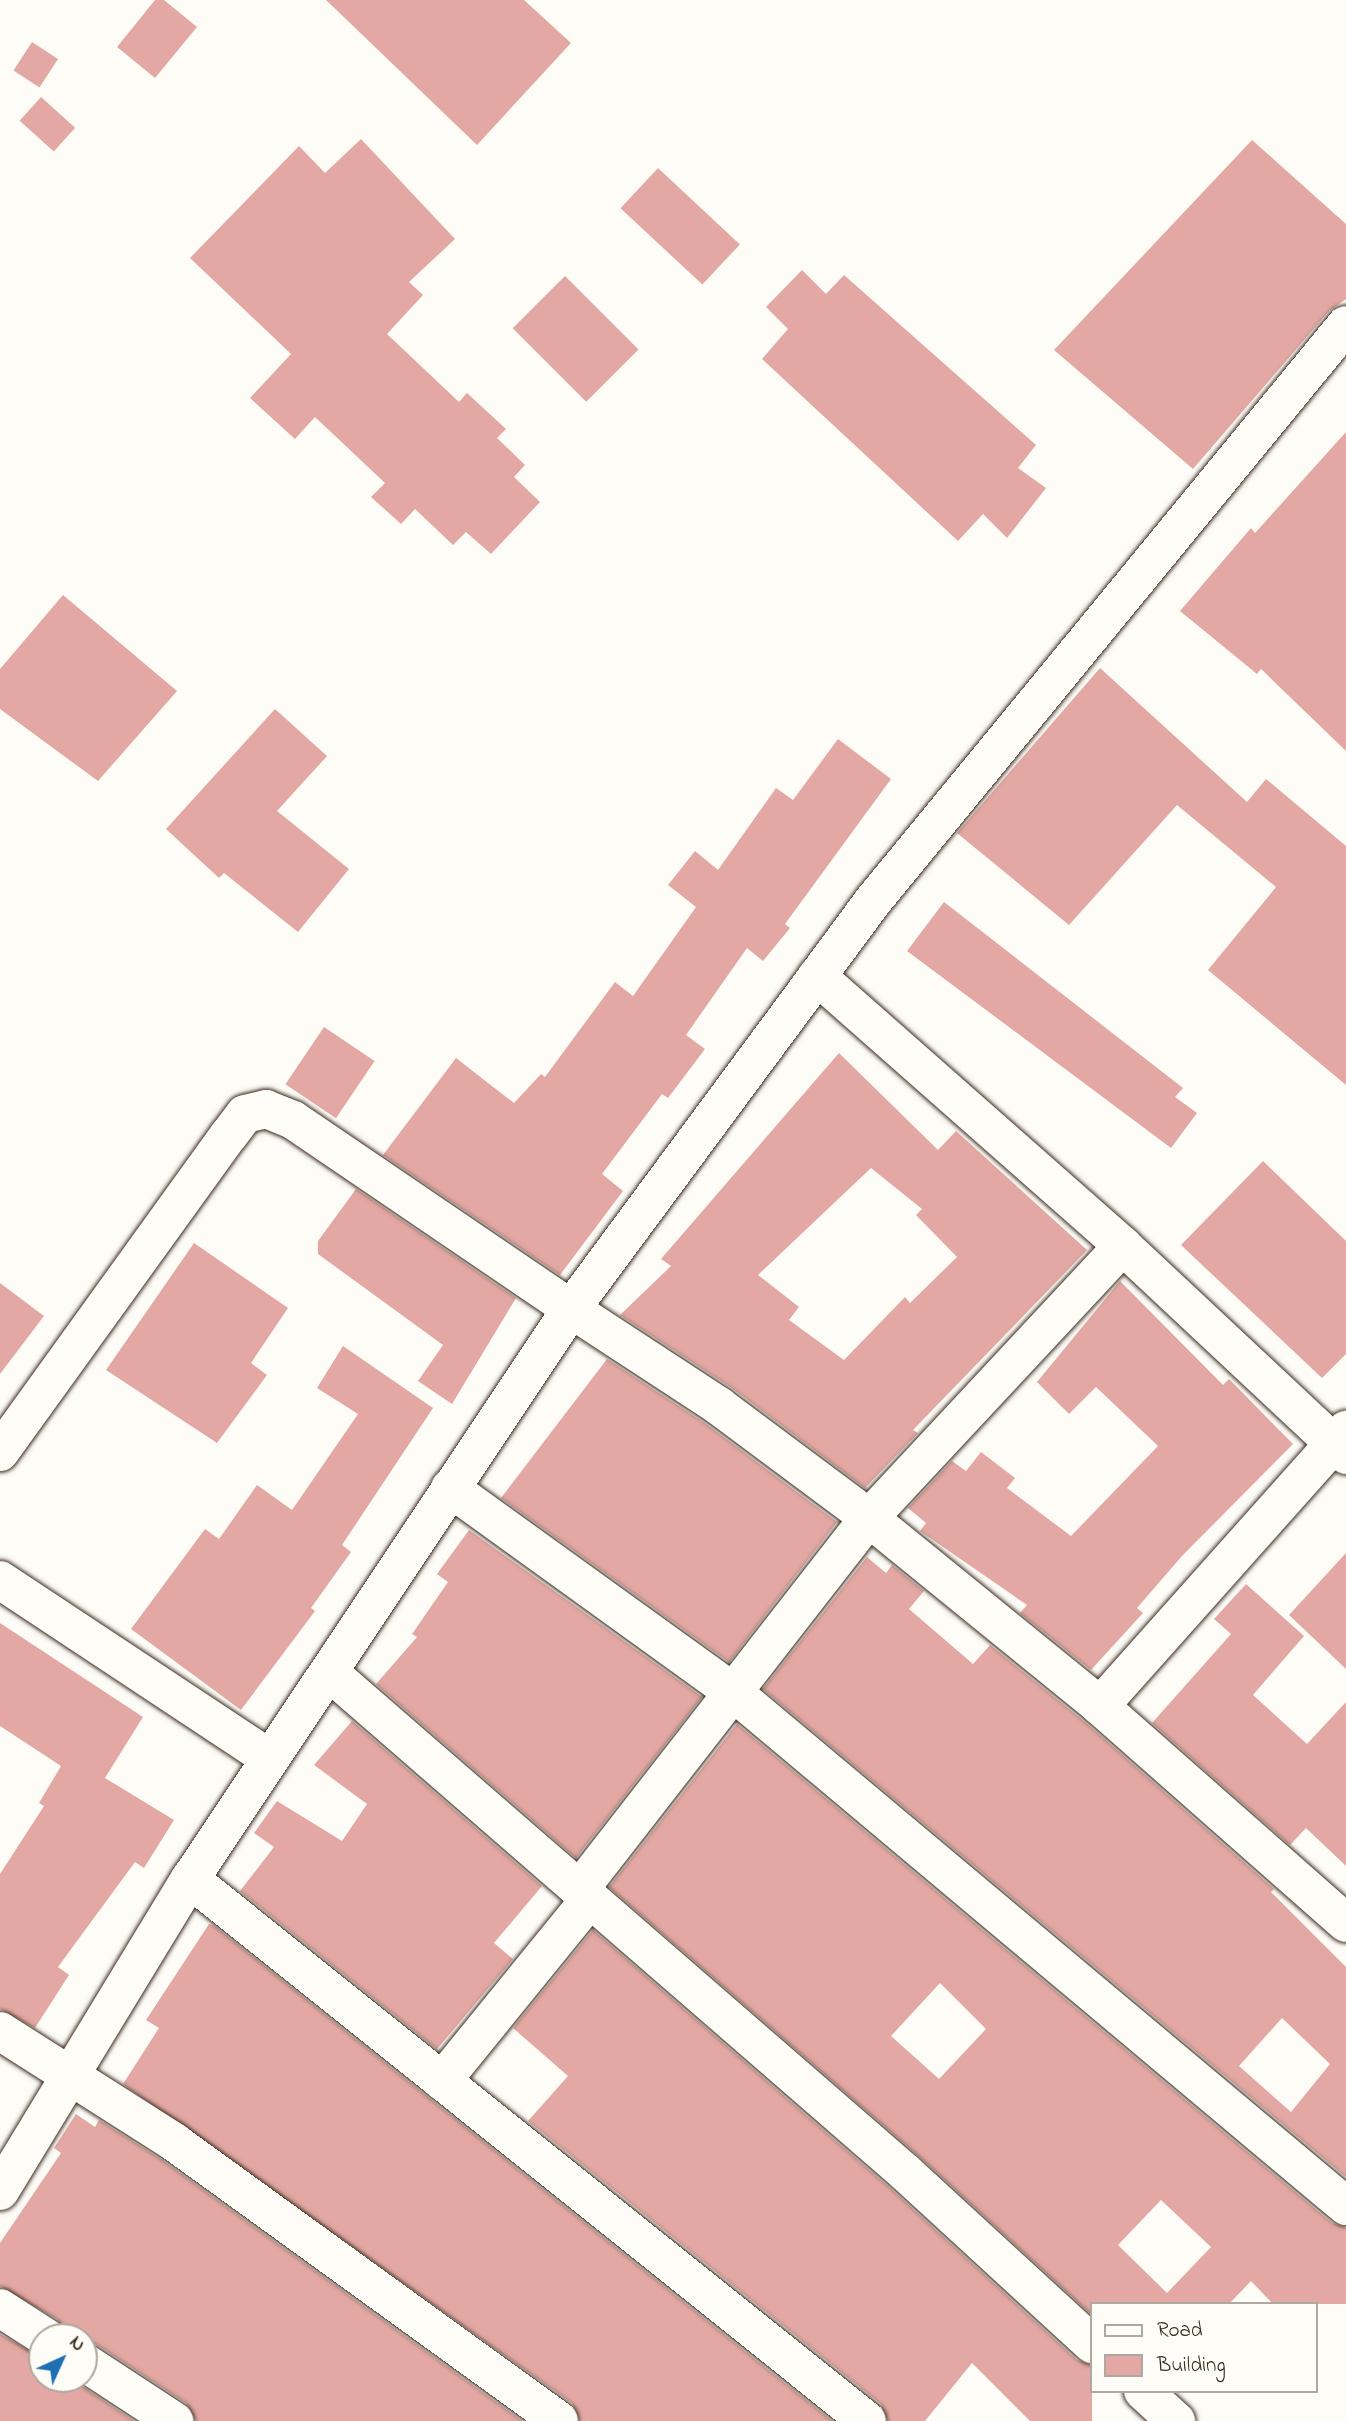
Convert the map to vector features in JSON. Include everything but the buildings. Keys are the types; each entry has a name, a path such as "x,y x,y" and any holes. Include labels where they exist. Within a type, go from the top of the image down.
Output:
{"street":[{"path":"0,2191 190,1879 571,1309 873,901 1346,325"},
{"path":"817,976 1342,1443 1100,1706"},
{"path":"0,1452 229,1135 246,1114 266,1109 293,1120 719,1406 869,1518 1100,1706 1346,1923"},
{"path":"442,2081 733,1692 869,1518 1123,1246"},
{"path":"450,1488 733,1692 1346,2206"},
{"path":"0,1580 269,1758"},
{"path":"329,1672 906,2173 1090,2342"},
{"path":"190,1879 867,2421"},
{"path":"0,2031 174,2142 559,2421"},
{"path":"0,2308 28,2326"},
{"path":"98,2371 174,2421"},
{"path":"1145,2393 1176,2421"}]}
